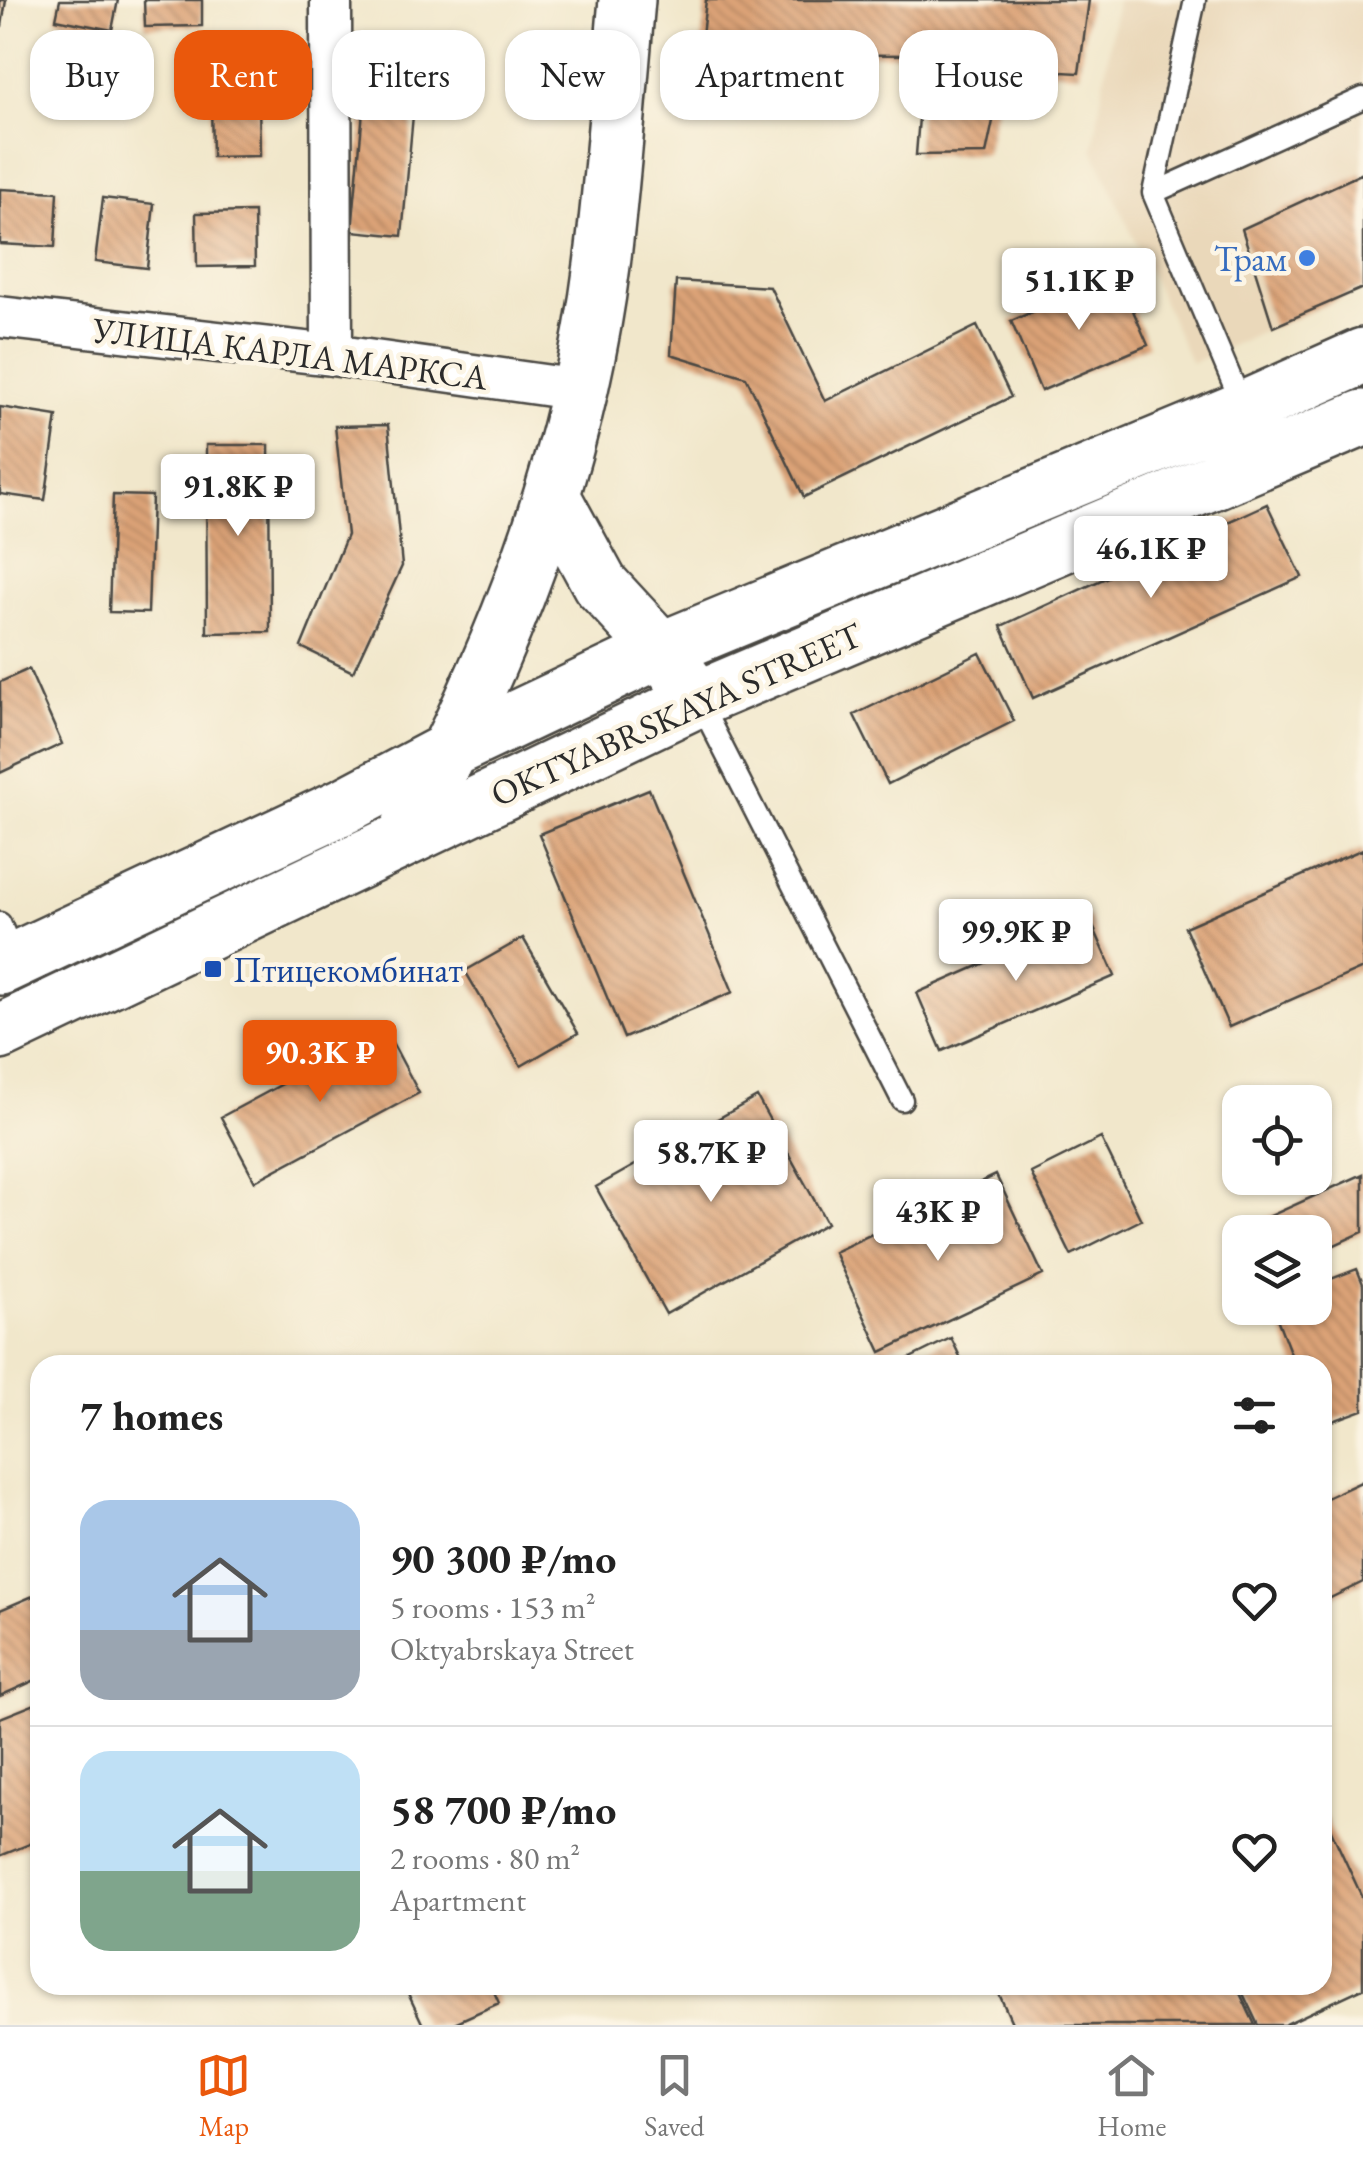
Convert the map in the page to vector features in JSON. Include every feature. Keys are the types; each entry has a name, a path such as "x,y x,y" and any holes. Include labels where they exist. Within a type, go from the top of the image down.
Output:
{"main road":[{"path":"404,838 452,749 522,590 552,496 580,390 602,268 628,0"},
{"name":"OKTYABRSKAYA STREET","path":"5,950 346,805 452,749 661,650 1363,356"},
{"name":"OKTYABRSKAYA STREET","path":"0,1032 698,699 1363,418"},
{"path":"552,496 600,584 661,650 698,699"}],"street":[{"path":"331,0 332,354"},
{"name":"УЛИЦА КАРЛА МАРКСА","path":"0,317 332,354 580,390"}],"lane":[{"path":"1194,0 1153,194 1244,408"},
{"path":"1153,194 1363,98"},
{"path":"698,699 902,1100"}],"shaded area":[{"path":"1117,0 1363,0 1363,288 1191,363 1093,149"}],"building":[{"path":"0,0 6,0 2,26 0,26"},
{"path":"60,0 118,0 112,30 56,19"},
{"path":"144,0 202,0 202,26 145,27"},
{"path":"706,0 1089,0 1079,73 1058,72 1058,30 899,30 899,55 879,55 879,30 703,30"},
{"path":"211,120 259,120 260,156 212,157"},
{"path":"362,120 413,120 402,236 352,231"},
{"path":"919,120 993,120 986,154 916,155"},
{"name":"Трам","path":"1363,173 1363,288 1273,327 1242,229"},
{"path":"0,189 58,192 55,247 0,244"},
{"path":"103,198 154,204 147,268 95,262"},
{"path":"254,212 255,266 197,267 196,213"},
{"path":"1118,276 1148,345 1041,391 1011,321"},
{"path":"676,281 770,287 825,401 977,326 1011,397 804,497 746,377 671,354"},
{"path":"0,407 57,416 45,500 0,494"},
{"path":"388,425 402,566 353,672 301,647 347,535 335,426"},
{"path":"206,445 269,445 270,632 207,633"},
{"path":"113,495 152,496 148,613 109,612"},
{"path":"1267,504 1302,577 1033,698 1001,626"},
{"path":"980,653 1014,721 888,784 854,715"},
{"path":"29,669 62,744 0,773 0,682"},
{"path":"649,789 733,992 624,1038 539,834"},
{"path":"1363,849 1363,968 1229,1027 1185,927"},
{"path":"1089,917 1115,976 942,1051 917,993"},
{"path":"523,938 578,1033 521,1066 465,971"},
{"path":"385,1029 419,1093 255,1181 221,1117"},
{"path":"757,1097 827,1223 666,1314 596,1187"},
{"path":"1101,1138 1141,1220 1071,1255 1031,1173"},
{"path":"1363,1174 1363,1232 1332,1246 1332,1215 1273,1215 1317,1195 1332,1195 1332,1188"},
{"path":"996,1175 1043,1275 881,1352 834,1252"},
{"path":"1357,1269 1363,1284 1363,1410 1332,1421 1332,1355 1291,1355 1280,1325 1332,1325 1332,1279"},
{"path":"951,1338 959,1355 916,1355"},
{"path":"1363,1481 1363,1582 1332,1597 1332,1495"},
{"path":"30,1597 30,1682 0,1696 0,1610"},
{"path":"30,1706 30,1844 0,1856 0,1718"},
{"path":"1332,1832 1363,1899 1363,1988 1284,2025 1258,2025 1244,1995 1332,1995"},
{"path":"409,1995 495,1995 499,2003 450,2025 423,2025"},
{"path":"1000,1995 1241,1995 1255,2025 1013,2025"}],"place":[{"name":"Трам","path":"1307,258"},
{"name":"Птицекомбинат","path":"213,969"}]}
